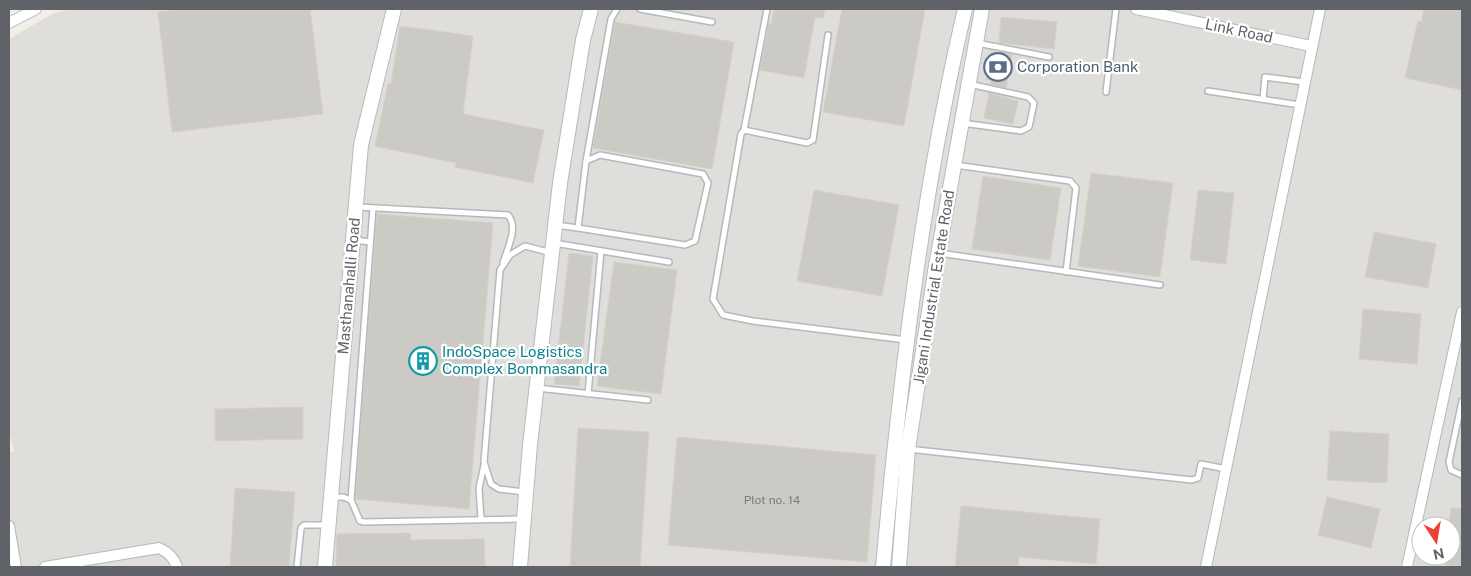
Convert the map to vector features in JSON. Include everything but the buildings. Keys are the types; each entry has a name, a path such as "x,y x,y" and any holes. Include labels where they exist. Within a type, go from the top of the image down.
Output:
{"main road":[{"name":"Masthanahalli Road","path":"326,567 361,145 394,9"},
{"path":"520,567 555,225 583,40 591,9"},
{"name":"Jigani Industrial Estate Road","path":"883,567 906,340 949,77 965,9"},
{"name":"Jigani Industrial Estate Road","path":"899,567 908,449 939,253 982,9"}],"street":[{"path":"9,23 36,9"},
{"name":"Link Road","path":"1136,9 1312,46"},
{"path":"1206,567 1320,9"},
{"path":"1406,567 1462,312"},
{"path":"9,526 16,567"},
{"path":"45,567 111,562 159,548 171,556 176,567"}],"lane":[{"path":"578,228 586,161 611,19 617,9"},
{"path":"640,9 712,22"},
{"path":"767,9 744,130 741,134 713,299 723,315 753,321 906,340"},
{"path":"1106,92 1116,9"},
{"path":"744,130 807,143 813,140 828,35"},
{"path":"976,42 1049,57"},
{"path":"1263,99 1266,77 1304,82"},
{"path":"962,123 1021,131 1029,127 1034,103 1028,97 969,84"},
{"path":"1208,91 1300,105"},
{"path":"555,225 685,245 695,241 708,182 703,174 600,155 586,161"},
{"path":"954,165 1070,181 1076,188 1066,272"},
{"path":"356,207 508,215 513,222 513,229 500,270 484,462 479,488 481,519"},
{"path":"373,208 351,500 360,521 525,519"},
{"path":"353,240 370,242"},
{"path":"500,270 510,255 525,246 601,251 669,262"},
{"path":"588,394 601,251"},
{"path":"939,253 1160,285"},
{"path":"537,388 648,400"},
{"path":"1462,401 1449,462 1451,470 1462,475"},
{"path":"908,449 1192,480 1198,478 1201,464 1226,469"},
{"path":"484,462 491,484 499,489 527,493"},
{"path":"331,498 343,497 351,500"},
{"path":"298,567 301,528 304,524 329,526"}],"shaded area":[{"path":"72,9 1462,9 1462,567 9,567 9,452 14,452 9,430 9,39 54,13"}],"place":[{"name":"Corporation Bank","path":"998,67"},
{"name":"IndoSpace Logistics Complex Bommasandra","path":"423,361"}]}
